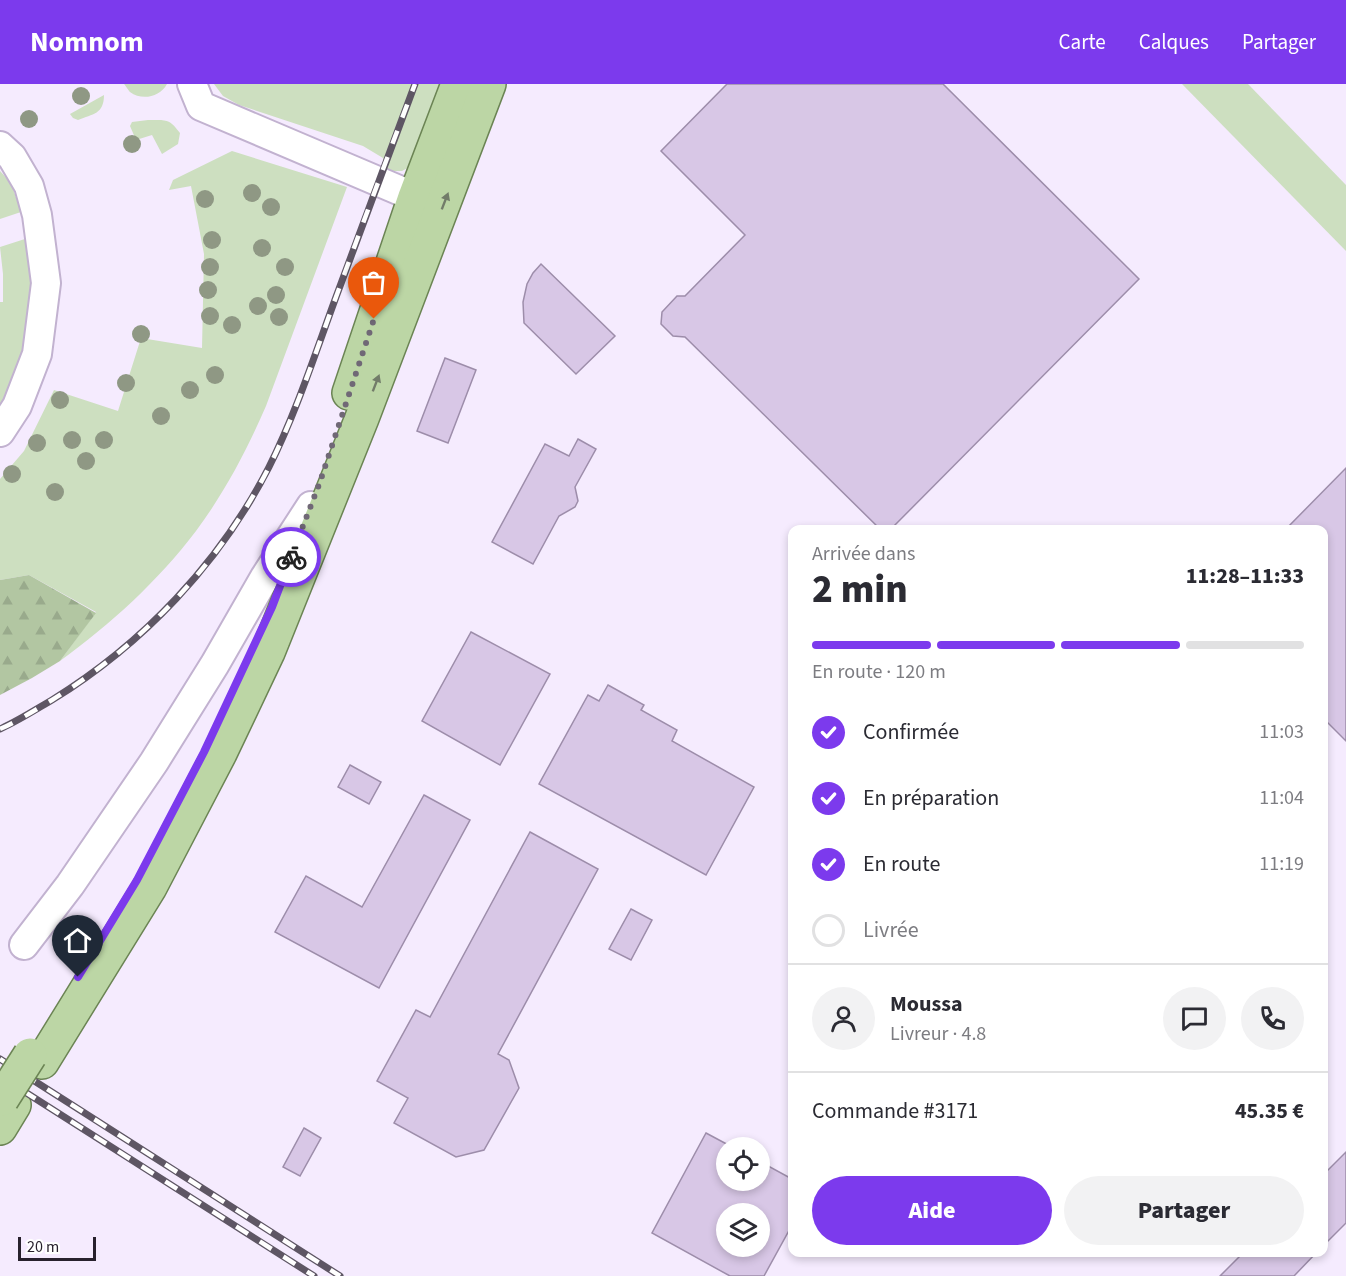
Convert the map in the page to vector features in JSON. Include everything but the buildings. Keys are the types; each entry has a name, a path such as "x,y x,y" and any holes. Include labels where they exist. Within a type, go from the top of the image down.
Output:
{"main road":[{"path":"36,1058 137,880 204,752 272,607 320,482 415,197 458,84"},
{"path":"4,1109 150,887 220,753 268,652 362,418 489,84"}],"street":[{"path":"192,84 201,106 415,197"},
{"path":"0,146 12,157 29,186 37,215 46,283 37,354 17,406 0,432"},
{"path":"24,945 70,885 154,762 215,664 265,577 311,506"}],"green space":[{"path":"124,84 167,84 155,95 145,97 130,92"},
{"path":"214,84 445,84 415,164 402,171 389,171 383,158 363,146 239,105 223,96"},
{"path":"1182,84 1248,84 1346,185 1346,251"},
{"path":"104,95 102,106 97,112 78,120 70,114"},
{"path":"148,120 170,122 180,133 178,144 162,154 152,135 136,140 130,126 132,122"},
{"path":"232,151 347,187 266,406 226,486 196,531 150,584 115,617 60,661 96,612 29,575 0,580 0,479 24,451 54,390 118,411 141,338 202,348 204,254 191,186 169,190 173,180"},
{"path":"0,171 11,183 21,212 0,219"},
{"path":"28,238 33,271 30,321 17,374 0,405 0,302 3,302 3,274 0,247"},
{"path":"29,575 96,613 60,661 0,695 0,580"}],"railway":[{"path":"0,729 52,700 85,678 148,627 203,568 249,502 279,447 297,405 415,84"},
{"path":"0,1059 340,1276"},
{"path":"0,1076 314,1276"}],"way so far":[{"path":"291,557 320,482 374,319"}],"route":[{"path":"78,977 137,880 204,752 272,607 291,557"}]}
